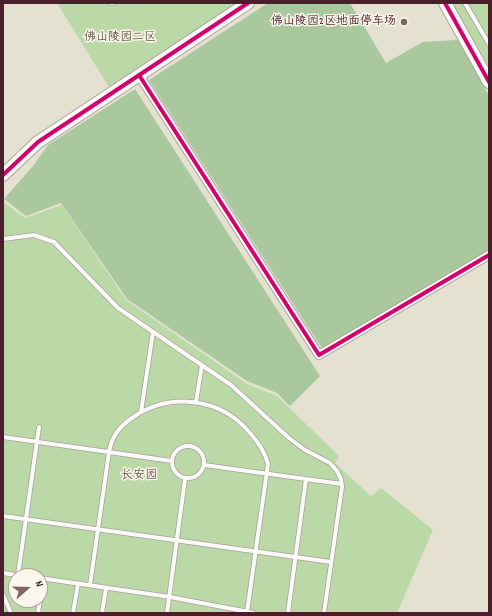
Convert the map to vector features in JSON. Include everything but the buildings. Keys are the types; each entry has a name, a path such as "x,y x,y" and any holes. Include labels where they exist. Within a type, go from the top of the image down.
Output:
{"street":[{"path":"3,175 38,142 248,3"},
{"path":"445,3 489,82"},
{"path":"138,75 319,355 489,255"}],"lane":[{"path":"465,3 489,44"},
{"path":"3,240 34,235 54,242 118,308 231,385 289,438 305,450 330,463 337,471 342,484 324,613"},
{"path":"141,412 153,332"},
{"path":"196,402 202,365"},
{"path":"90,585 110,443 114,436 124,424 141,412 156,405 171,402 196,402 219,408 244,425 266,455 268,464 247,612"},
{"path":"21,568 39,428"},
{"path":"3,437 172,461"},
{"path":"188,446 193,446 202,453 204,458 204,466 200,474 196,477 185,479 176,474 173,469 172,461 174,454 178,450 188,446"},
{"path":"204,466 342,484"},
{"path":"167,613 185,479"},
{"path":"288,613 306,479"},
{"path":"3,516 331,562"},
{"path":"48,580 170,597 254,613"},
{"path":"73,613 78,584"},
{"path":"102,613 106,588"},
{"path":"3,595 11,613"}],"green space":[{"name":"佛山陵园二区","path":"57,3 236,3 109,87"},
{"path":"268,3 350,3 386,63 423,42 458,40 489,96 489,252 323,350 149,80"},
{"path":"452,3 489,3 489,67"},
{"path":"135,89 320,376 290,406 277,393 247,381 127,299 61,203 26,216 4,199 33,166 48,145"},
{"name":"长安园","path":"3,202 25,218 62,205 126,300 247,384 277,396 339,456 335,463 371,496 381,488 433,530 397,613 4,613"}],"cycle path":[{"path":"3,175 38,142 248,3"},
{"path":"445,3 489,82"},
{"path":"139,75 319,355 489,255"}],"place":[{"name":"佛山陵园2区地面停车场","path":"404,22"}]}
